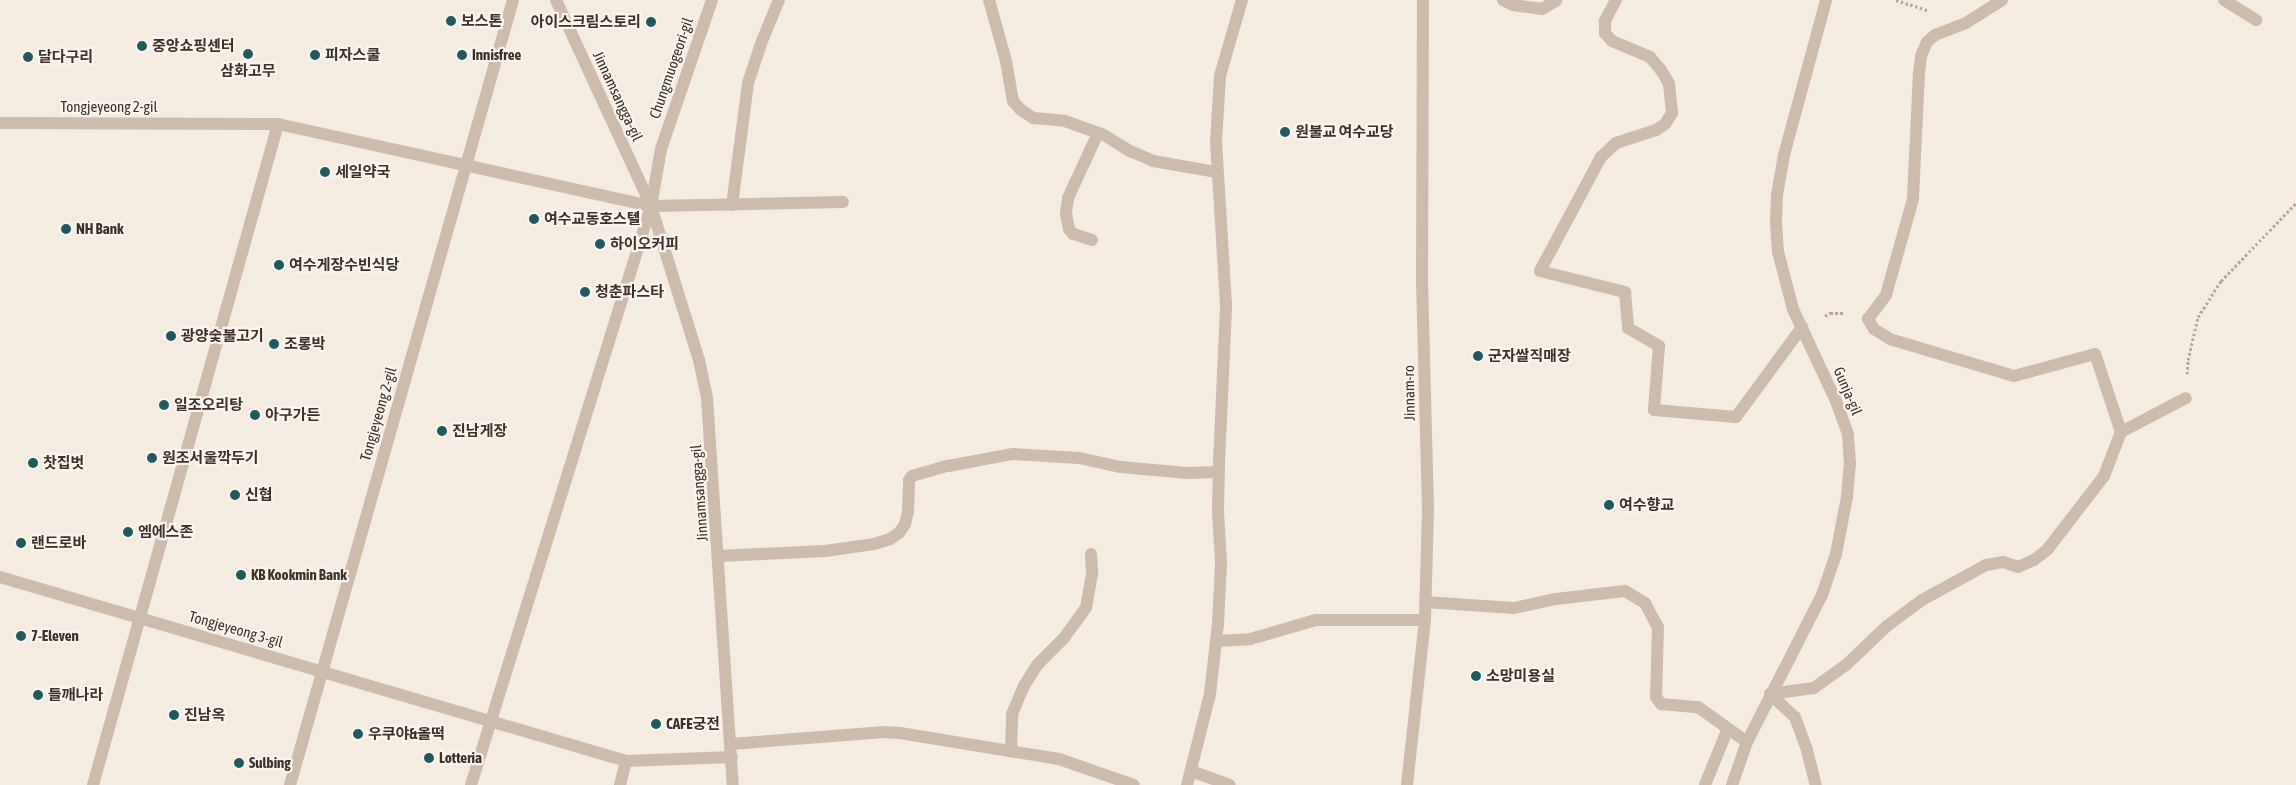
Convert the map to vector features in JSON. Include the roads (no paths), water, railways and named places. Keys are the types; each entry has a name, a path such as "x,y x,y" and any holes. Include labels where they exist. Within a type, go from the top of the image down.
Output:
{"street":[{"path":"466,166 513,0"},
{"name":"Jinnamsangga-gil","path":"556,0 652,206 699,360 707,398 733,785"},
{"name":"Chungmuogeori-gil","path":"652,206 660,149 712,0"},
{"path":"732,205 748,83 762,41 779,0"},
{"path":"989,0 1006,61 1013,101 1033,118 1065,122 1098,133 1130,152 1153,161 1217,172"},
{"path":"1187,785 1210,694 1222,562 1219,472 1226,305 1216,142 1220,76 1242,0"},
{"name":"Jinnam-ro","path":"1407,785 1424,620 1428,510 1422,282 1423,0"},
{"path":"1502,0 1513,5 1542,9 1557,0"},
{"path":"1616,0 1605,22 1605,33 1612,41 1650,58 1662,70 1669,84 1672,113 1666,124 1656,130 1616,143 1602,157 1540,271 1625,292 1628,328 1659,346 1654,410 1736,417 1802,327"},
{"name":"Gunja-gil","path":"1732,785 1747,742 1770,694 1804,634 1822,595 1836,554 1843,525 1850,464 1848,434 1785,283 1778,252 1777,195 1793,118 1826,0"},
{"path":"1770,694 1814,688 1846,665 1887,626 1922,600 1986,565 2003,562 2018,566 2034,560 2047,550 2104,476 2121,432 2095,354 2014,376 1890,339 1874,329 1868,320 1886,295 1912,199 1919,73 1927,42 1935,35 1966,24 2002,0"},
{"path":"2224,0 2256,20"},
{"name":"Tongjeyeong 2-gil","path":"0,123 278,124 652,206 843,202"},
{"path":"93,785 278,124"},
{"path":"1092,240 1073,234 1069,229 1066,213 1074,184 1098,133"},
{"name":"Tongjeyeong 2-gil","path":"322,671 466,166"},
{"path":"471,785 652,206"},
{"path":"2121,432 2186,398"},
{"path":"719,556 833,551 874,544 899,533 905,524 908,512 909,480 912,476 948,466 1013,454 1079,458 1140,469 1187,473 1219,472"},
{"path":"1010,750 1012,714 1024,686 1038,664 1064,638 1086,608 1092,573 1091,554"},
{"name":"Tongjeyeong 3-gil","path":"0,576 626,761 732,757"},
{"path":"1425,602 1514,608 1556,599 1625,591 1645,603 1658,627 1656,697 1661,704 1698,707 1747,742"},
{"path":"1216,642 1250,639 1316,620 1424,620"},
{"path":"290,785 322,671"},
{"path":"1770,694 1796,717 1808,750 1816,785"},
{"path":"1704,785 1728,728"},
{"path":"731,744 882,732 1010,750 1059,759 1134,785"},
{"path":"620,785 626,761"},
{"path":"1191,771 1230,785"}],"place":[{"name":"보스톤","path":"451,21"},
{"name":"아이스크림스토리","path":"651,22"},
{"name":"중앙쇼핑센터","path":"142,46"},
{"name":"삼화고무","path":"248,54"},
{"name":"피자스쿨","path":"315,55"},
{"name":"Innisfree","path":"462,55"},
{"name":"달다구리","path":"28,57"},
{"name":"원불교 여수교당","path":"1285,132"},
{"name":"세일약국","path":"325,172"},
{"name":"여수교동호스텔","path":"534,219"},
{"name":"NH Bank","path":"66,229"},
{"name":"하이오커피","path":"600,244"},
{"name":"여수게장수빈식당","path":"279,265"},
{"name":"청춘파스타","path":"585,292"},
{"name":"광양숯불고기","path":"171,336"},
{"name":"조롱박","path":"274,344"},
{"name":"군자쌀직매장","path":"1478,356"},
{"name":"일조오리탕","path":"164,405"},
{"name":"아구가든","path":"255,415"},
{"name":"진남게장","path":"442,431"},
{"name":"원조서울깍두기","path":"152,458"},
{"name":"찻집벗","path":"33,463"},
{"name":"신협","path":"235,495"},
{"name":"여수향교","path":"1609,505"},
{"name":"엠에스존","path":"128,532"},
{"name":"랜드로바","path":"21,543"},
{"name":"KB Kookmin Bank","path":"241,575"},
{"name":"7-Eleven","path":"21,636"},
{"name":"소망미용실","path":"1476,676"},
{"name":"들깨나라","path":"38,695"},
{"name":"진남옥","path":"174,715"},
{"name":"CAFE궁전","path":"656,724"},
{"name":"우쿠야&올떡","path":"358,734"},
{"name":"Lotteria","path":"429,758"},
{"name":"Sulbing","path":"239,763"}]}
